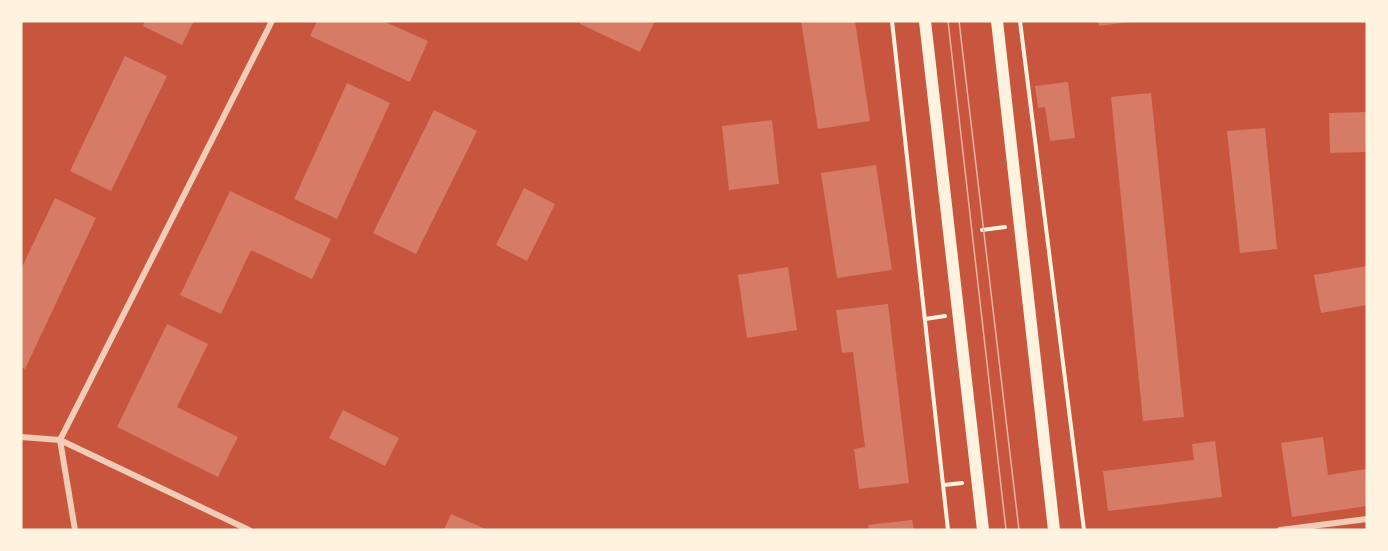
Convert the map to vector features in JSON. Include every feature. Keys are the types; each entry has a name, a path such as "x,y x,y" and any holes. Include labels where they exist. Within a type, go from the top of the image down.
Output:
{"main road":[{"path":"925,21 983,530"},
{"path":"996,21 1054,530"}],"street":[{"path":"75,530 60,440 272,21"},
{"path":"21,437 60,440 249,530"},
{"path":"1280,530 1367,519"}],"path":[{"path":"892,21 948,530"},
{"path":"1020,21 1084,530"}],"building":[{"path":"145,21 194,21 182,45 143,26"},
{"path":"317,21 383,21 428,41 410,82 310,36"},
{"path":"581,21 655,21 640,52 580,24"},
{"path":"801,21 855,21 870,121 818,129"},
{"path":"1098,21 1127,21 1128,22 1099,26"},
{"path":"125,56 167,76 111,191 70,171"},
{"path":"1068,82 1075,138 1050,141 1045,107 1038,108 1035,86"},
{"path":"347,83 390,103 337,219 294,199"},
{"path":"1151,93 1184,417 1143,421 1111,97"},
{"path":"434,110 477,131 416,254 373,233"},
{"path":"1367,112 1367,152 1330,153 1329,113"},
{"path":"772,120 779,184 729,190 722,126"},
{"path":"1265,128 1277,249 1240,253 1227,131"},
{"path":"876,165 892,270 837,278 821,173"},
{"path":"524,188 555,204 527,261 496,245"},
{"path":"230,191 331,239 312,279 251,250 221,314 180,295"},
{"path":"55,198 96,218 25,369 21,367 21,269"},
{"path":"1367,266 1367,305 1321,313 1314,275"},
{"path":"788,267 797,330 747,338 738,275"},
{"path":"888,304 909,483 859,489 854,449 865,447 853,352 842,353 836,310"},
{"path":"167,324 208,344 177,407 238,437 218,477 117,427"},
{"path":"343,410 399,438 385,466 329,438"},
{"path":"1323,437 1328,475 1367,469 1367,506 1292,517 1281,443"},
{"path":"1215,441 1222,497 1108,511 1103,471 1194,460 1192,444"},
{"path":"451,514 488,530 444,530"},
{"path":"912,520 914,530 869,530 868,525"}],"tram line":[{"path":"948,21 1006,530"},
{"path":"959,21 1019,530"}]}
